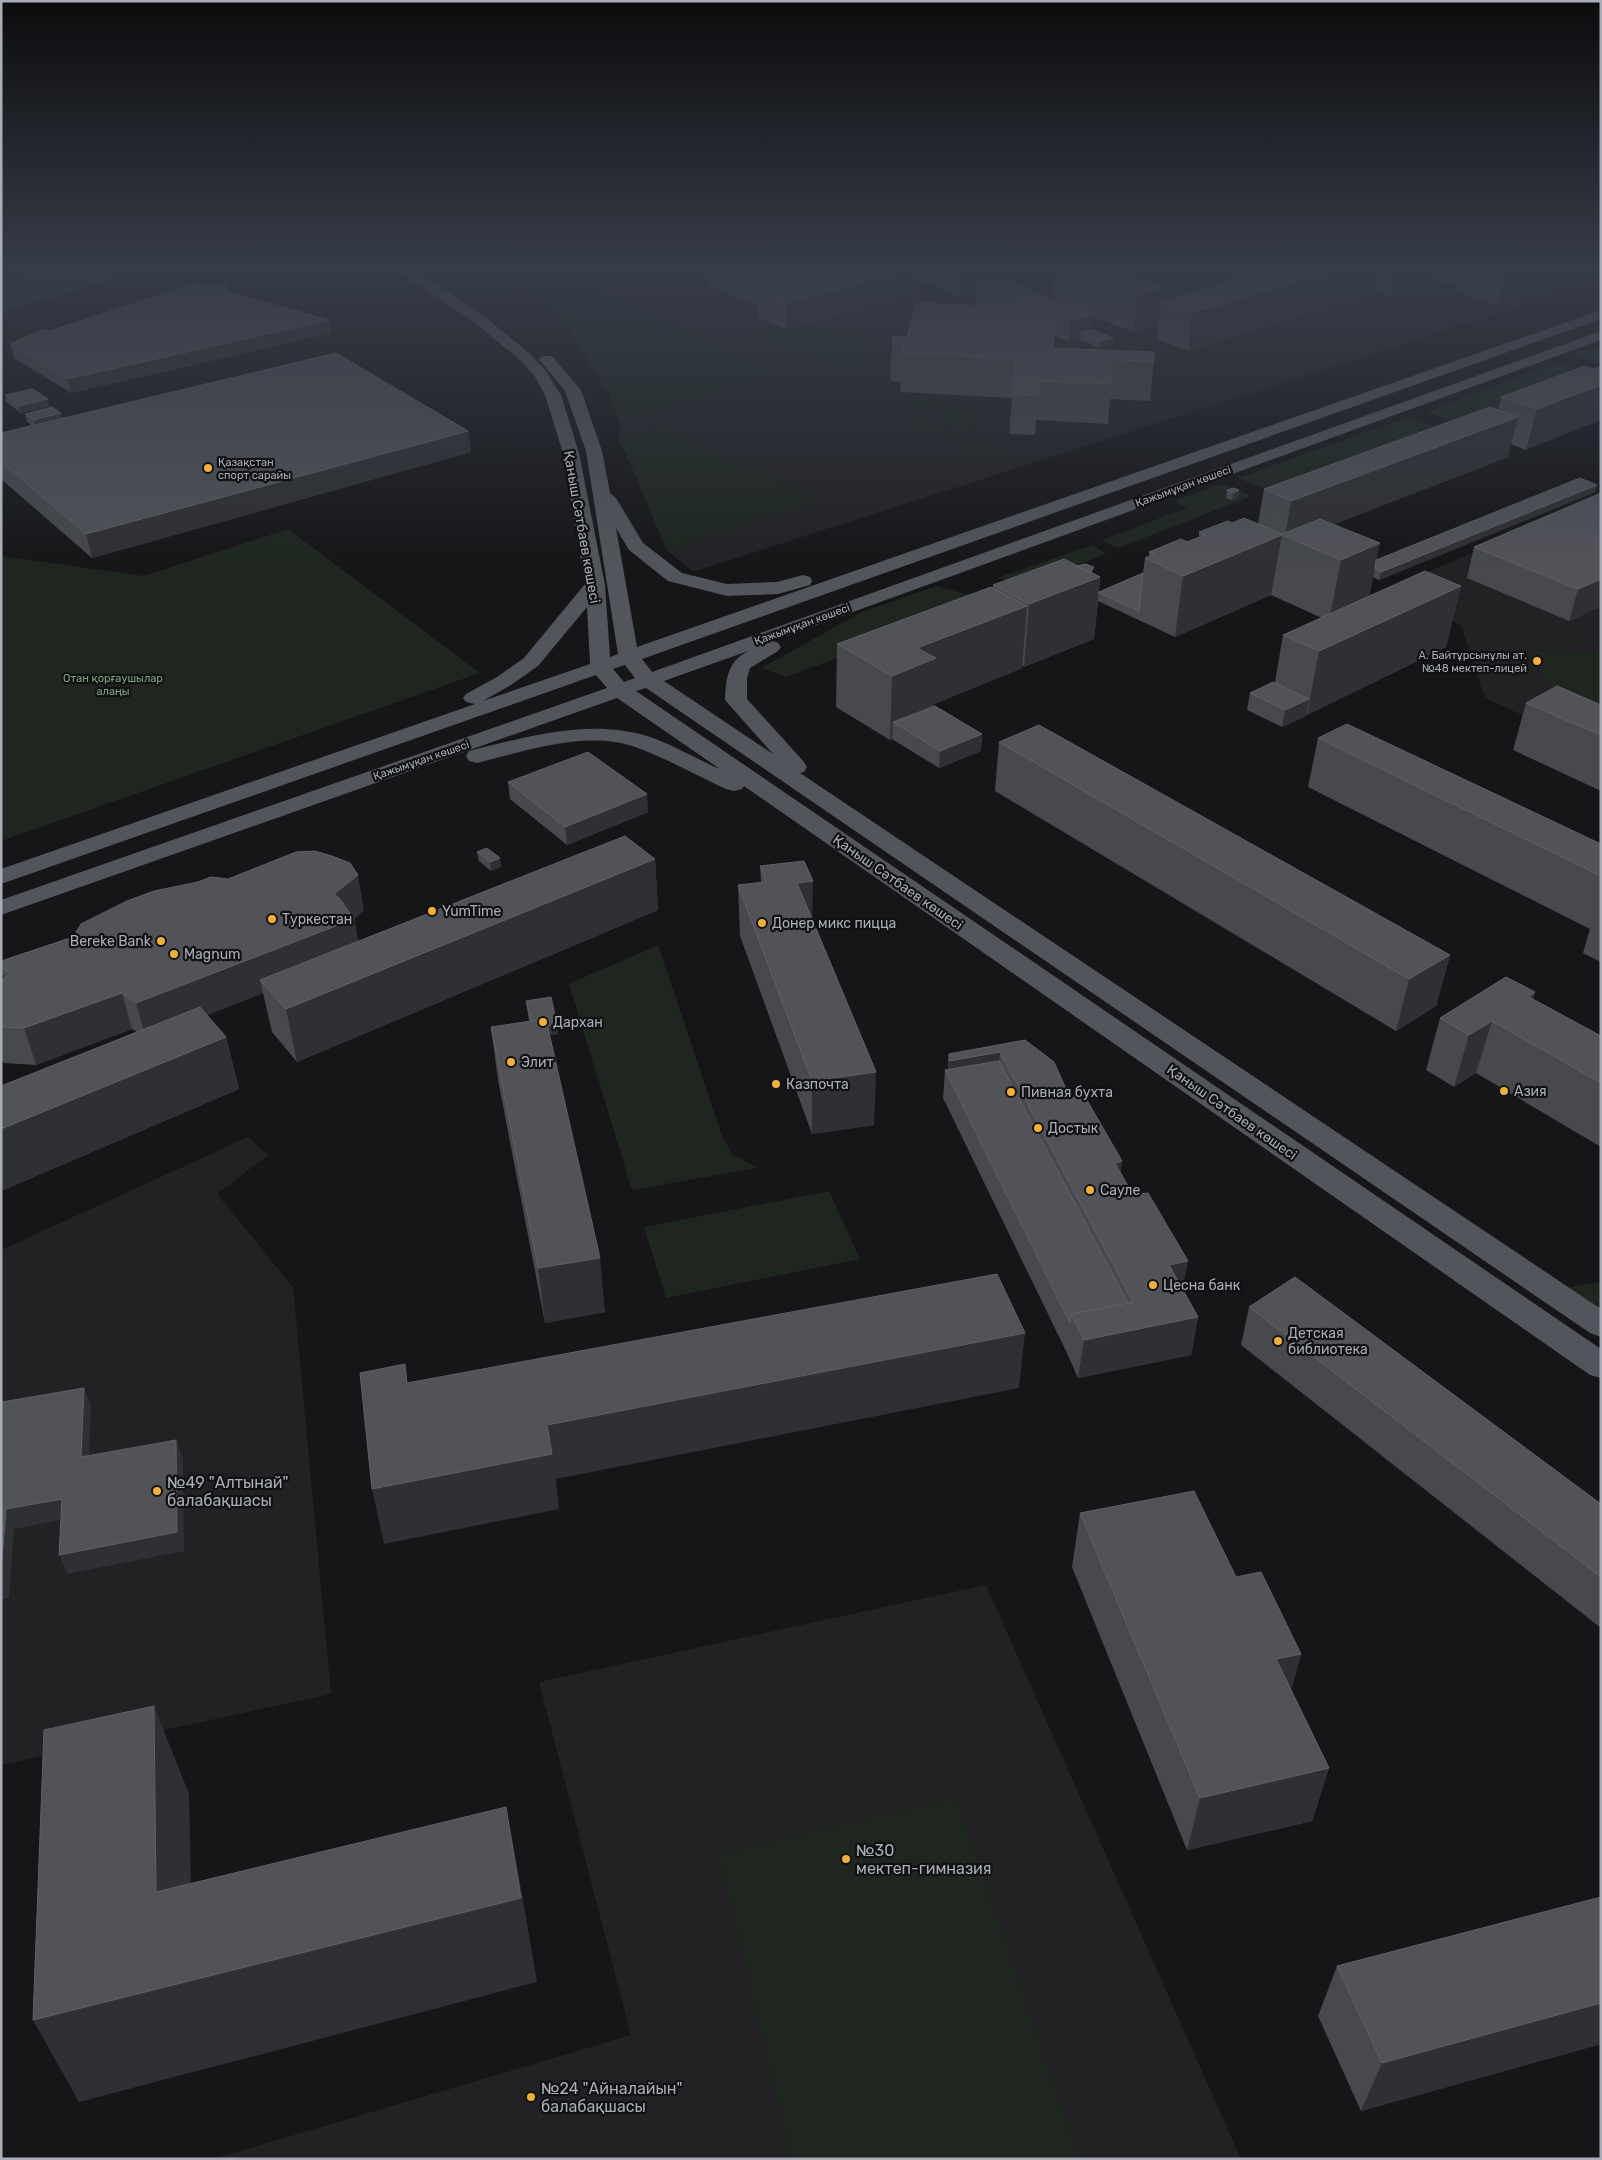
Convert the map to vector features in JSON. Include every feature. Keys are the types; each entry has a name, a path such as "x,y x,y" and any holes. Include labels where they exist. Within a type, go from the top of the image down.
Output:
{"main road":[{"name":"Қаныш Сәтбаев көшесі","path":"534,367 553,395 571,454 595,585 600,667 620,690 1601,1366"},
{"name":"Қаныш Сәтбаев көшесі","path":"554,367 573,390 594,452 629,658 648,680 1601,1325"},
{"name":"Қажымұқан көшесі","path":"1,877 629,658 1452,367"},
{"name":"Қажымұқан көшесі","path":"1,908 648,680 1511,367"},
{"path":"599,484 636,546 675,577 727,590 778,588 969,538"},
{"path":"411,734 504,681 531,662 595,585"},
{"path":"826,800 736,700 736,671 746,659 866,601"},
{"path":"318,796 554,739 594,734 640,741 801,815"}],"shaded area":[{"path":"592,367 1332,367 693,572 667,550 619,441 620,422 609,395"},
{"name":"А. Байтұрсынұлы ат. №48 мектеп-лицей","path":"1585,507 1601,512 1601,751 1485,698 1461,625 1380,591"},
{"name":"№49 \"Алтынай\" балабақшасы","path":"248,1137 268,1155 217,1194 293,1287 331,1694 1,1765 1,1250"},
{"name":"№30 мектеп-гимназия","path":"986,1585 1241,2159 213,2159 631,2035 539,1682"}],"green space":[{"path":"593,367 763,367 781,375 620,422 609,395"},
{"path":"787,367 803,367 829,379 818,381"},
{"path":"831,367 865,367 864,370 850,375"},
{"path":"1545,367 1573,367 1591,372 1509,415 1468,427 1427,412"},
{"path":"863,393 995,451 997,454 987,456 854,396"},
{"path":"895,395 949,396 955,399 923,411 890,397"},
{"path":"964,403 971,406 969,427 963,429 929,414"},
{"path":"1408,417 1450,431 1280,495 1238,478"},
{"path":"664,427 819,501 667,550 619,441"},
{"path":"1221,484 1252,496 1118,548 1102,540 1187,508 1174,501"},
{"name":"Отан қорғаушылар алаңы","path":"288,529 480,673 1,841 1,556 144,576"},
{"path":"1093,545 1106,554 1034,582 997,578"},
{"path":"936,586 991,601 786,677 761,668 862,612"},
{"path":"1532,650 1601,652 1601,721 1563,719"},
{"path":"658,945 723,1138 733,1155 758,1168 632,1190 569,984"},
{"path":"829,1191 860,1259 666,1298 644,1227"},
{"path":"1601,1282 1601,1312 1567,1291 1571,1287"},
{"path":"956,1797 1080,2159 791,2159 719,1854"}],"building":[{"path":"47,367 121,367 67,379"},
{"name":"Қазақстан спорт сарайы","path":"278,367 359,367 468,431 86,534 1,462 1,433"},
{"path":"1015,367 1112,367 1112,384 1039,381 1038,395 1012,394"},
{"path":"1583,367 1601,371 1601,385 1537,409 1501,397"},
{"path":"1599,367 1601,367 1601,371 1593,369"},
{"path":"33,389 48,399 19,406 5,395"},
{"path":"52,407 61,413 34,420 25,414"},
{"path":"1490,407 1518,417 1291,501 1264,489"},
{"path":"1580,478 1597,485 1381,572 1375,569 1376,560"},
{"path":"1233,488 1239,490 1233,493 1227,490"},
{"path":"1601,493 1601,579 1578,589 1474,547"},
{"path":"1244,518 1282,534 1320,519 1380,543 1341,560 1282,535 1183,576 1145,558 1155,554 1149,552 1181,539 1187,542 1205,535 1199,532 1228,521 1232,523"},
{"path":"1064,559 1100,577 1029,604 993,585"},
{"path":"1086,564 1094,567 1091,572 1076,566"},
{"path":"1425,571 1461,586 1319,651 1283,635"},
{"path":"1143,573 1139,611 1099,593 1099,592"},
{"path":"991,587 1027,606 917,648 936,658 892,676 837,644"},
{"path":"1273,682 1309,699 1285,710 1250,693"},
{"path":"1557,686 1601,705 1601,735 1526,703"},
{"path":"935,706 982,734 940,751 893,722"},
{"path":"1347,724 1601,844 1601,876 1318,738"},
{"path":"1039,725 1450,955 1409,979 999,742"},
{"path":"588,752 647,794 565,827 508,782"},
{"path":"625,836 655,859 286,1009 260,980"},
{"path":"487,848 500,858 490,862 477,852"},
{"path":"315,851 350,863 358,875 334,894 340,899 354,919 136,1003 122,993 24,1028 1,1027 1,980 10,974 1,966 1,961 73,937 81,924 127,901 154,891 198,882 211,877 228,879 296,852"},
{"path":"804,861 813,881 797,883 876,1072 812,1081 738,885 766,882 760,866"},
{"path":"1506,977 1535,992 1529,997 1601,1036 1601,1083 1492,1021 1469,1035 1440,1018"},
{"path":"551,997 557,1024 547,1026 546,1019 531,1021 526,1001"},
{"path":"200,1007 226,1037 1,1129 1,1086"},
{"path":"546,1019 600,1258 538,1268 491,1027"},
{"path":"1025,1040 1054,1062 1070,1098 1084,1095 1122,1161 1115,1163 1133,1195 1148,1193 1188,1261 1169,1265 1198,1317 1084,1340 1071,1314 1133,1302 1000,1052 949,1061 949,1054"},
{"path":"999,1061 1128,1303 1071,1314 1070,1323 945,1070"},
{"path":"997,1274 1025,1333 547,1425 552,1454 372,1489 360,1373 405,1364 407,1383"},
{"path":"1295,1277 1601,1504 1601,1577 1249,1307"},
{"path":"84,1388 81,1457 176,1440 177,1532 59,1555 62,1499 6,1509 1,1570 2,1402"},
{"path":"1194,1491 1236,1577 1261,1572 1301,1654 1276,1659 1329,1768 1200,1798 1080,1513"},
{"path":"154,1706 156,1892 506,1807 521,1898 33,2020 44,1730"},
{"path":"1601,1897 1601,2003 1382,2063 1337,1966"}],"place":[{"name":"Қазақстан спорт сарайы","path":"208,468"},
{"name":"А. Байтұрсынұлы ат. №48 мектеп-лицей","path":"1537,661"},
{"name":"YumTime","path":"432,911"},
{"name":"Туркестан","path":"272,919"},
{"name":"Донер микс пицца","path":"762,923"},
{"name":"Bereke Bank","path":"161,941"},
{"name":"Magnum","path":"174,954"},
{"name":"Дархан","path":"543,1022"},
{"name":"Элит","path":"511,1062"},
{"name":"Казпочта","path":"776,1084"},
{"name":"Азия","path":"1504,1091"},
{"name":"Пивная бухта","path":"1011,1092"},
{"name":"Достык","path":"1038,1128"},
{"name":"Сауле","path":"1090,1190"},
{"name":"Цесна банк","path":"1153,1285"},
{"name":"Детская библиотека","path":"1278,1341"},
{"name":"№49 \"Алтынай\" балабақшасы","path":"157,1491"},
{"name":"№30 мектеп-гимназия","path":"846,1859"},
{"name":"№24 \"Айналайын\" балабақшасы","path":"531,2097"}]}
